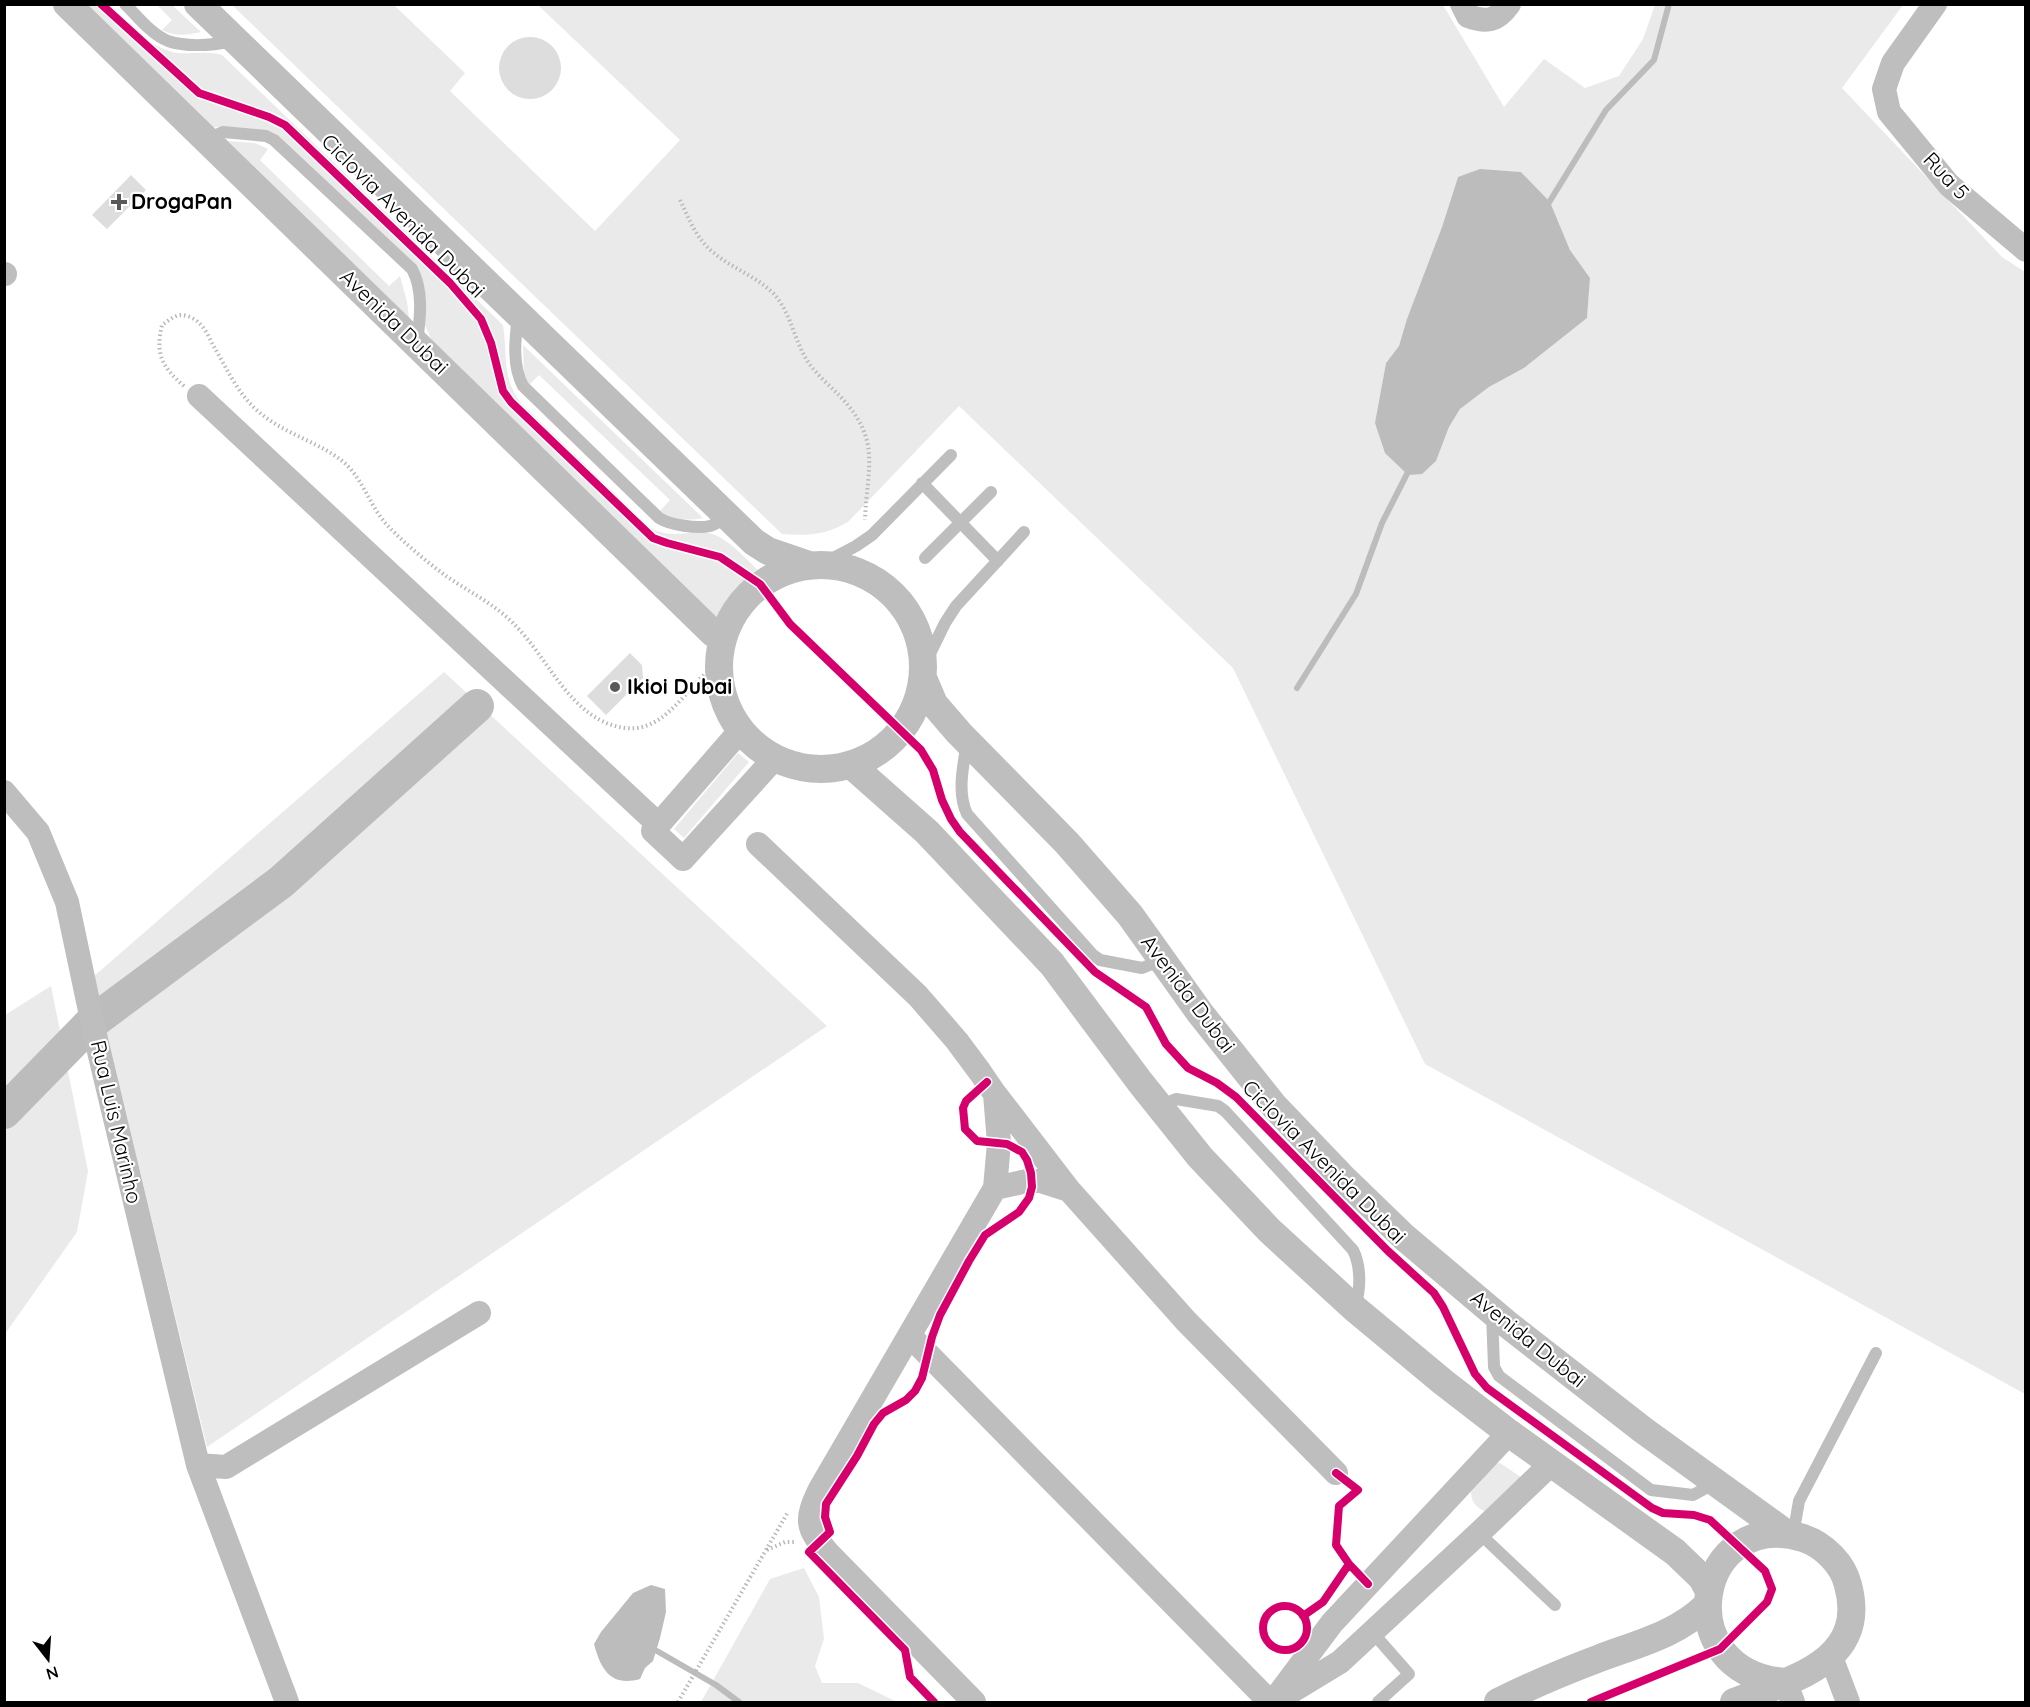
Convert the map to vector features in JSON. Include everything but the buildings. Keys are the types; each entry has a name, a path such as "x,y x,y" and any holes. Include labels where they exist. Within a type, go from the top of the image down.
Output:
{"street":[{"name":"Avenida Dubai","path":"67,4 713,633 720,651"},
{"name":"Avenida Dubai","path":"198,4 754,542 768,551 814,565 837,566 863,573 896,597 908,613 918,633 923,655 923,673 915,706 901,730 887,745 852,764 826,768 799,767 775,758 756,746 740,731 728,712 720,688 720,651 731,618 744,599 760,584 784,572 814,565"},
{"path":"1465,10 1480,21 1492,20 1503,14 1509,4"},
{"name":"Rua 5","path":"1935,4 1893,63 1884,89 1889,112 1949,185 2024,247"},
{"path":"199,396 659,825"},
{"name":"Avenida Dubai","path":"923,673 934,704 1067,843 1130,915 1200,1013 1274,1106 1404,1237 1492,1311 1643,1430 1793,1535 1811,1541 1832,1555 1846,1576 1852,1600 1850,1625 1839,1648 1789,1692 1734,1702"},
{"path":"740,731 653,831 683,859 775,758"},
{"path":"852,764 856,771 927,832 1052,964 1200,1157 1269,1230 1354,1308 1443,1382 1551,1464 1675,1552 1702,1578 1707,1598 1710,1629 1720,1649 1736,1665 1789,1692"},
{"name":"Rua Luis Marinho","path":"4,792 38,831 67,902 96,1039 198,1465 286,1702"},
{"path":"758,844 918,996 957,1041 1069,1190 1186,1321 1336,1473"},
{"path":"974,1702 814,1547 814,1537 808,1522 810,1510 820,1489 995,1188 999,1135 995,1094"},
{"path":"995,1188 1027,1181 1041,1181 1069,1190"},
{"path":"198,1465 226,1467 479,1313"},
{"path":"910,1336 1272,1702"},
{"path":"1272,1702 1332,1623 1509,1433"},
{"path":"1272,1702 1340,1662 1551,1464"},
{"path":"1498,1702 1597,1659 1668,1633 1693,1619 1707,1598 1710,1583 1721,1563 1739,1546 1762,1535 1793,1535"},
{"path":"1831,1657 1848,1702"}],"lane":[{"path":"124,4 153,32 167,41 216,45 235,41"},
{"path":"206,139 224,132 266,136 274,140 412,269 417,279 420,315 416,344"},
{"path":"518,314 515,340 516,358 518,376 523,386 659,518 667,523 709,526 729,517"},
{"path":"814,565 856,546 864,538 872,535 951,455"},
{"path":"922,483 998,561"},
{"path":"925,558 991,492"},
{"path":"923,673 945,623 956,606 1024,532"},
{"path":"968,741 962,777 962,804 966,814 1093,955 1100,960 1142,968 1162,960"},
{"path":"1159,1106 1176,1099 1218,1106 1225,1111 1353,1250 1358,1260 1358,1296 1354,1308"},
{"path":"1492,1311 1494,1367 1499,1376 1508,1383 1651,1490 1693,1495 1716,1482"},
{"path":"1793,1535 1799,1501 1876,1353"},
{"path":"1479,1533 1555,1605"},
{"path":"1373,1633 1409,1674 1378,1702"}],"path":[{"path":"680,200 700,240 712,253 759,280 774,294 784,307 804,357 842,398 860,424 867,438 870,457 864,538"},
{"path":"199,396 192,393 169,373 162,360 159,340 162,325 180,315 198,321 240,388 258,411 271,421 332,453 353,470 375,510 386,524 406,544 512,622 578,705 593,718 627,728 647,727 667,714 698,680 720,651"},
{"path":"766,1550 790,1541 814,1547"}],"shaded area":[{"path":"83,5 110,5 142,35 169,51 222,55 503,325 506,366 510,384 521,403 650,527 664,533 701,532 716,535 747,559 757,569 733,592 716,617 431,339 424,323 421,280 282,140 239,128 210,127"},
{"path":"157,5 172,5 201,32 181,35 162,30 172,20"},
{"path":"232,5 394,5 465,73 450,91 595,231 680,140 538,5 1443,5 1504,107 1544,59 1585,88 1619,76 1643,39 1655,5 1903,5 1842,88 2002,257 2025,272 2025,1394 1425,1064 1233,668 959,406 849,521 817,534 782,534","holes":["1502,171 1521,172 1550,202 1570,250 1590,278 1587,318 1524,368 1489,387 1460,409 1449,427 1436,461 1381,392 1386,363 1399,346 1458,177"]},
{"path":"228,141 255,143 268,149 260,160 389,286 400,276 409,318"},
{"path":"1480,169 1521,172 1550,202 1570,250 1590,278 1587,318 1524,368 1489,387 1460,409 1449,427 1436,461 1422,474 1408,475 1385,453 1375,423 1386,363 1399,346 1458,177"},
{"path":"523,345 703,518 680,519 659,512 670,500 539,375 528,386 524,376"},
{"path":"444,672 827,1026 207,1447 93,977"},
{"path":"738,753 749,762 684,838 674,829"},
{"path":"51,986 88,1171 77,1232 5,1334 5,1015"},
{"path":"1500,1463 1521,1477 1485,1511 1475,1504 1471,1492 1495,1464"},
{"path":"804,1568 819,1597 824,1639 815,1666 822,1683 858,1683 897,1702 701,1702 770,1579"},
{"path":"651,1585 665,1589 666,1612 660,1638 653,1661 645,1668 640,1679 622,1681 604,1669 594,1644 633,1593"}],"waterway":[{"path":"1545,209 1606,110 1654,60 1669,4"},
{"path":"1297,688 1356,594 1382,523 1410,468"},
{"path":"4,1112 91,1023 281,882 477,706"},
{"path":"657,1651 716,1685 739,1702"}],"cycle path":[{"name":"Ciclovia Avenida Dubai","path":"101,4 199,93 269,117 285,125 450,283 481,319 491,343 503,391 511,402 653,538 720,557 760,584 790,624 921,750 933,770 942,800 951,819 960,832 1095,972 1146,1007 1166,1044 1188,1068 1217,1083 1236,1097 1388,1251 1434,1293 1475,1374 1487,1388 1652,1508 1663,1513 1694,1515 1710,1520 1765,1571 1772,1589 1767,1602 1720,1649 1591,1702"},
{"path":"934,1702 910,1677 905,1650 809,1552 830,1532 825,1517 826,1504 857,1456 874,1424 883,1413 906,1400 915,1391 922,1378 940,1315 985,1235 1019,1212 1029,1198 1032,1187 1031,1173 1022,1152 1007,1144 977,1141 965,1129 963,1108 966,1101 987,1082"},
{"path":"1336,1473 1358,1490 1339,1506 1336,1545 1349,1564"},
{"path":"1303,1616 1323,1602 1349,1564 1368,1584"},
{"path":"1285,1606 1300,1613 1307,1628 1300,1643 1285,1650 1270,1643 1263,1628 1270,1613 1285,1606"}],"place":[{"name":"DrogaPan","path":"119,202"},
{"name":"Ikioi Dubai","path":"615,687"}]}
